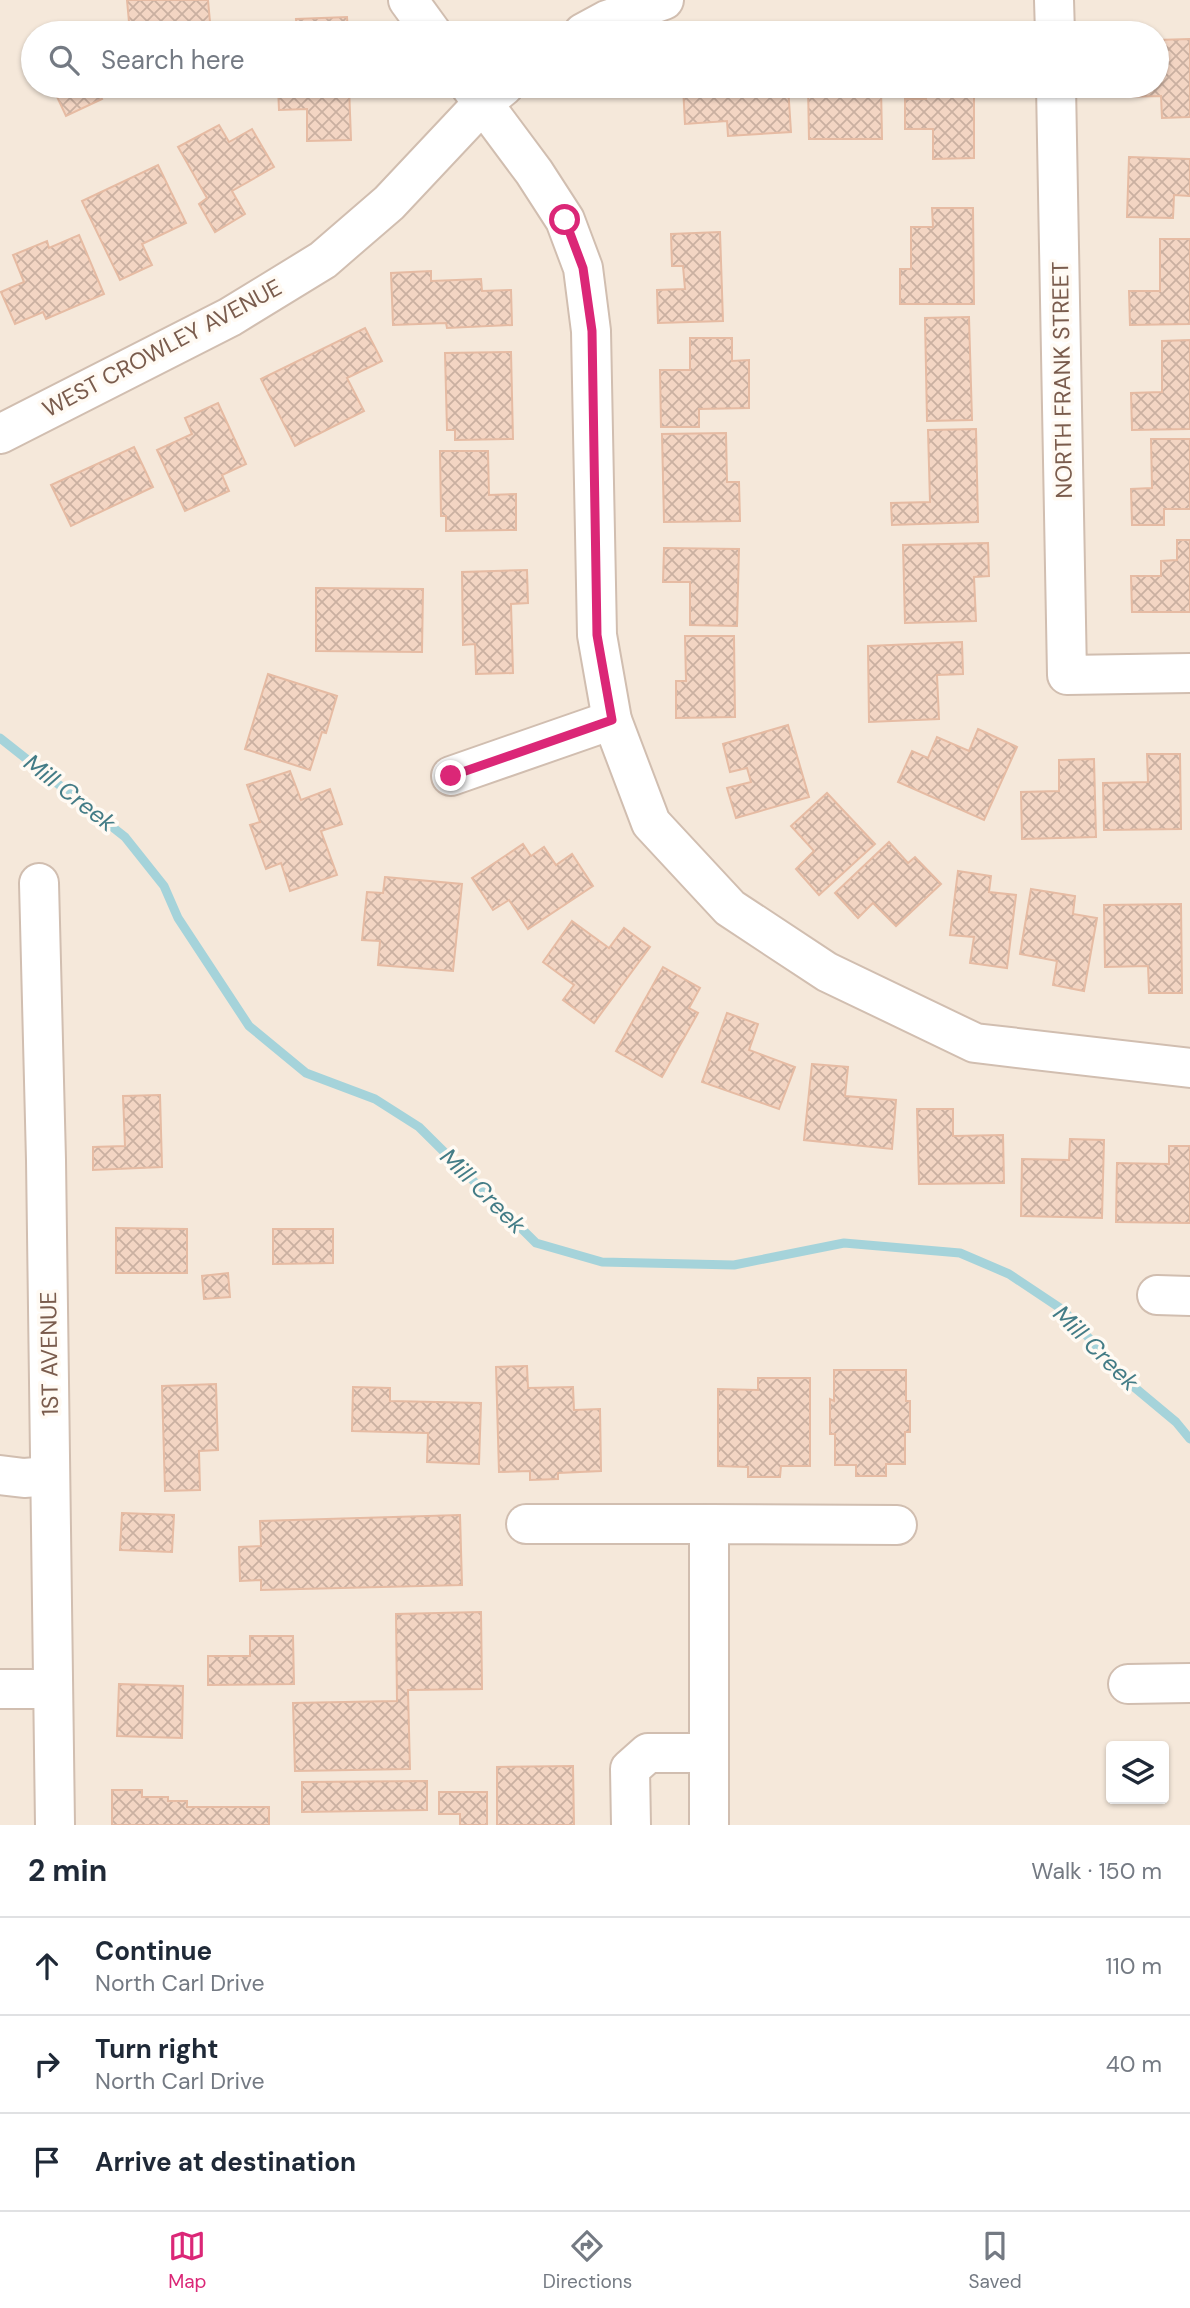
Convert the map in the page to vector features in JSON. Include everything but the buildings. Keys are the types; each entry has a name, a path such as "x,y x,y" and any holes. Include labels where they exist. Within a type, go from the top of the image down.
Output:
{"street":[{"path":"408,0 423,21"},
{"path":"605,21 664,0"},
{"path":"1055,0 1055,21"},
{"name":"WEST CROWLEY AVENUE","path":"0,434 230,317 323,260 389,203 480,98"},
{"path":"490,98 565,220 583,268 592,331 597,635 612,720 651,823 730,908 827,972 975,1043 1190,1068"},
{"name":"NORTH FRANK STREET","path":"1056,98 1067,675 1190,673"},
{"path":"451,776 612,720"},
{"name":"1ST AVENUE","path":"39,883 46,1160 55,1825"},
{"path":"0,1475 24,1478 50,1476"},
{"path":"526,1524 897,1525"},
{"path":"709,1524 709,1825"},
{"path":"1128,1684 1190,1683"},
{"path":"0,1689 53,1689"},
{"path":"631,1825 630,1769 648,1753 709,1754"}],"shaded area":[{"path":"0,0 1190,0 1190,1825 0,1825"}],"waterway":[{"name":"Mill Creek","path":"0,738 125,837 164,886 178,918 249,1026 306,1073 375,1099 419,1127 536,1243 602,1262 734,1265 844,1243 960,1253 1009,1274 1063,1310 1134,1387 1176,1422 1190,1439"}],"route":[{"path":"451,776 612,720 597,635 592,331 583,268 565,220"}]}
